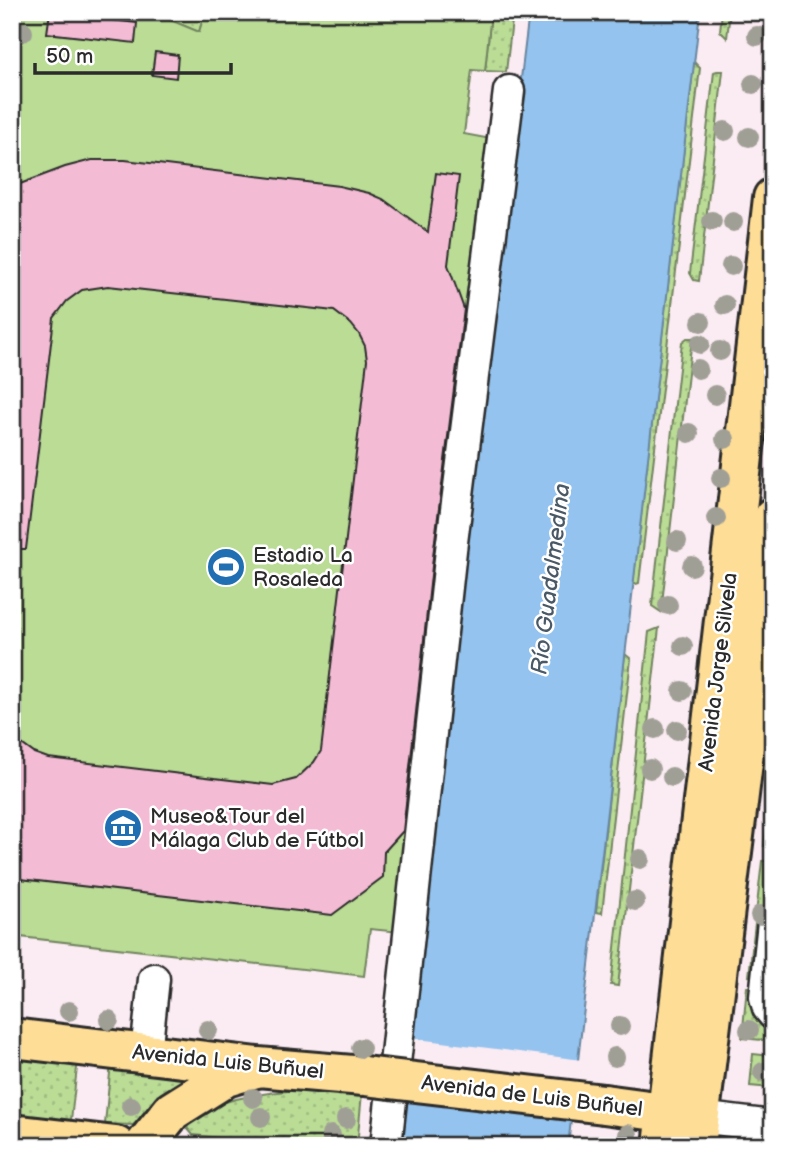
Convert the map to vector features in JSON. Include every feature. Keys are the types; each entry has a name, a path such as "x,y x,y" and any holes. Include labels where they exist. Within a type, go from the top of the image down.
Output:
{"main road":[{"name":"Avenida Jorge Silvela","path":"681,1130 773,198"},
{"name":"Avenida Jorge Silvela","path":"681,1130 765,639 773,517"},
{"name":"Avenida Luis Buñuel","path":"12,1014 91,1047"},
{"name":"Avenida Luis Buñuel","path":"12,1038 258,1067 364,1076"},
{"path":"144,1146 172,1111 226,1077 258,1067"},
{"name":"Avenida de Luis Buñuel","path":"364,1076 604,1104 681,1130"},
{"path":"12,1134 116,1146"}],"street":[{"path":"386,1146 450,563 509,91"},
{"path":"773,922 765,997 773,1014"},
{"path":"146,1054 154,979"},
{"path":"681,1130 773,1126"}],"green space":[{"name":"Estadio La Rosaleda","path":"12,12 151,12 199,32 205,12 491,12 485,71 472,70 464,134 491,139 400,932 370,929 364,976 12,936 12,74 16,74 21,32 12,31"},
{"path":"151,12 205,12 199,32"},
{"path":"491,12 513,12 506,72 485,71"},
{"path":"722,12 730,12 727,38 720,31"},
{"path":"694,62 700,68 639,583 633,585"},
{"path":"723,71 699,281 694,280 690,273 714,72"},
{"path":"692,338 661,612 652,606 682,342"},
{"path":"659,628 618,986 611,985 649,632"},
{"path":"625,654 631,659 602,913 596,912"},
{"path":"773,765 773,847 758,977 749,976 762,861 769,861 770,847 764,846"},
{"path":"747,987 756,988 757,1020 773,1032 773,1041 742,1038"},
{"path":"12,1052 78,1059 71,1120 12,1114"},
{"path":"753,1054 773,1056 773,1088 750,1086"},
{"path":"111,1063 189,1076 188,1080 133,1125 105,1124"},
{"path":"300,1090 362,1093 357,1146 291,1146 193,1135 187,1128 194,1118 221,1103 255,1095"}],"water":[{"name":"Río Guadalmedina","path":"529,12 700,12 568,1146 393,1146"}],"pier":[{"path":"402,1037 582,1060 575,1120 395,1098"}],"building":[{"path":"50,12 69,12 69,15 137,23 135,43 47,33"},
{"path":"155,52 178,55 176,78 152,75"},
{"path":"92,160 125,160 339,186 383,199 428,232 436,173 459,176 448,265 464,309 403,831 384,852 383,877 332,915 12,878 12,737 34,753 48,758 273,785 296,779 314,762 321,751 367,360 365,346 359,334 334,311 108,286 82,290 67,301 54,318 26,549 12,549 12,187"}],"place":[{"name":"Estadio La Rosaleda","path":"226,567"},
{"name":"Museo&Tour del Málaga Club de Fútbol","path":"123,828"}]}
